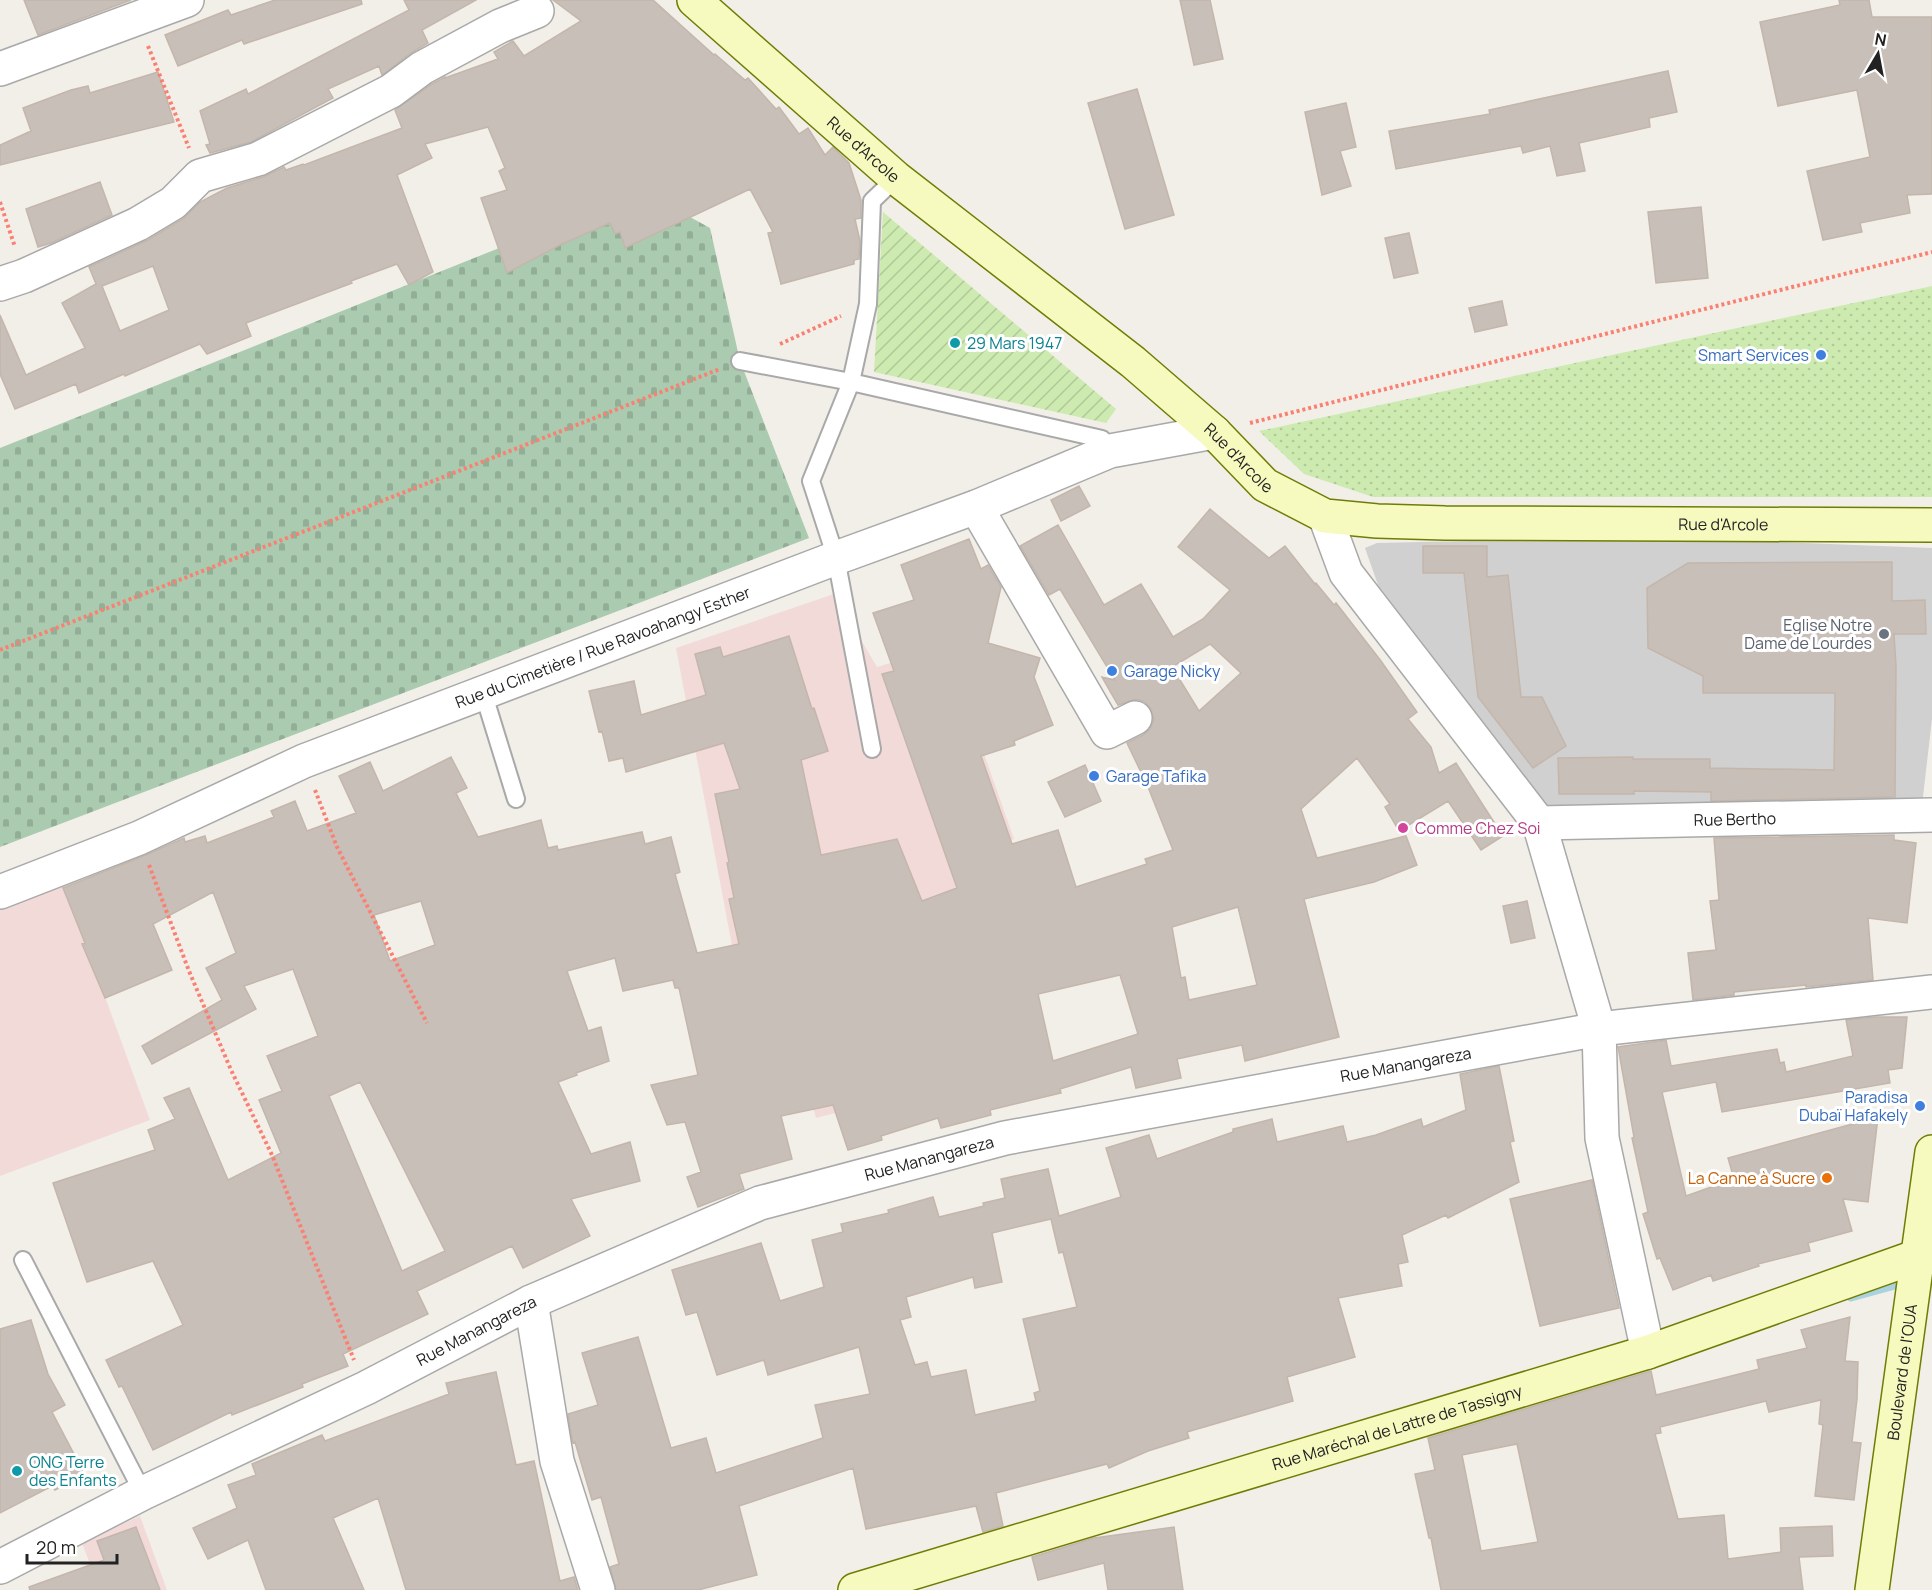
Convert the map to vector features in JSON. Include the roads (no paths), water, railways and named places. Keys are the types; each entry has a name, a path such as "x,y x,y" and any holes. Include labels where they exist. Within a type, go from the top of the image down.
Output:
{"street":[{"path":"0,69 187,0"},
{"name":"Rue d'Arcole","path":"694,0 896,178 1133,363 1214,432 1265,484 1325,516 1377,521 1445,523 1932,525"},
{"path":"12,280 138,224 173,203 200,176 258,159 391,91 422,68 500,26 537,11"},
{"name":"Rue du Cimetière / Rue Ravoahangy Esther","path":"0,892 139,838 304,761 976,507 1110,451 1214,432"},
{"path":"976,507 1107,732 1134,718"},
{"path":"1325,516 1346,573 1539,823 1599,1029 1602,1138 1648,1352"},
{"name":"Rue Bertho","path":"1539,823 1932,815"},
{"name":"Rue Manangareza","path":"0,1567 143,1493 366,1388 531,1302 760,1203 1005,1138 1599,1029 1932,992"},
{"name":"Boulevard de l'OUA","path":"1872,1590 1925,1253 1932,1152"},
{"name":"Rue Maréchal de Lattre de Tassigny","path":"855,1590 1648,1352 1925,1253"},
{"path":"531,1302 557,1461 598,1590"}],"lane":[{"path":"872,749 836,558 811,481 850,382 868,304 872,201 896,178"},
{"path":"741,361 850,382 1101,439 1110,451"},
{"path":"483,692 516,799"},
{"path":"23,1260 143,1493"}],"waterway":[{"path":"1851,1297 1895,1285"}],"place":[{"name":"29 Mars 1947","path":"955,343"},
{"name":"Smart Services","path":"1821,355"},
{"name":"Eglise Notre Dame de Lourdes","path":"1884,634"},
{"name":"Garage Nicky","path":"1112,671"},
{"name":"Garage Tafika","path":"1094,776"},
{"name":"Comme Chez Soi","path":"1403,828"},
{"name":"Paradisa Dubaï Hafakely","path":"1920,1106"},
{"name":"La Canne à Sucre","path":"1827,1178"},
{"name":"ONG Terre des Enfants","path":"17,1471"}]}
